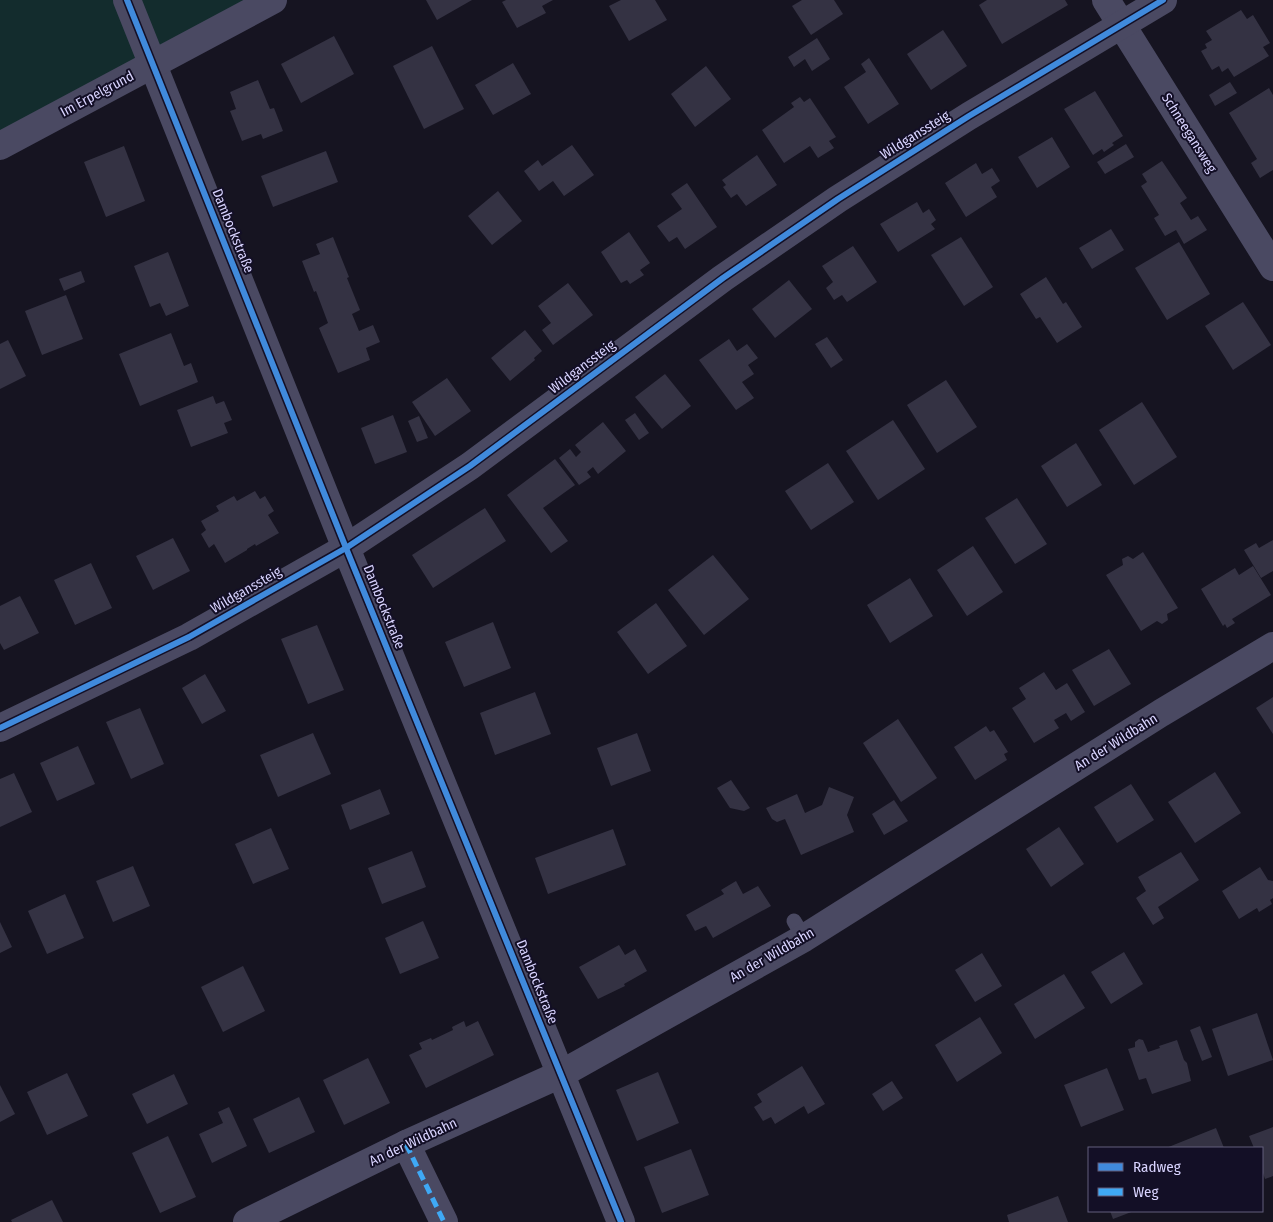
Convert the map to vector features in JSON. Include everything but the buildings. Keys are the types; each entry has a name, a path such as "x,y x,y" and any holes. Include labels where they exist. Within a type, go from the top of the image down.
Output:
{"street":[{"name":"Dambockstraße","path":"127,0 346,548 622,1222"},
{"name":"Im Erpelgrund","path":"0,146 273,0"},
{"name":"Schneegansweg","path":"1106,0 1273,267"},
{"name":"Wildganssteig","path":"0,728 190,637 346,548 470,466 723,278 838,199 969,116 1163,0"},
{"name":"An der Wildbahn","path":"247,1222 406,1144 561,1074 1273,646"},
{"path":"406,1144 444,1222"}],"green space":[{"path":"0,0 273,0 0,146"}],"marked path":[{"path":"406,1144 444,1222"}],"cycle path":[{"path":"127,0 346,548 621,1222"},
{"path":"0,728 189,637 346,548 470,466 723,278 838,199 969,116 1163,0"}]}
